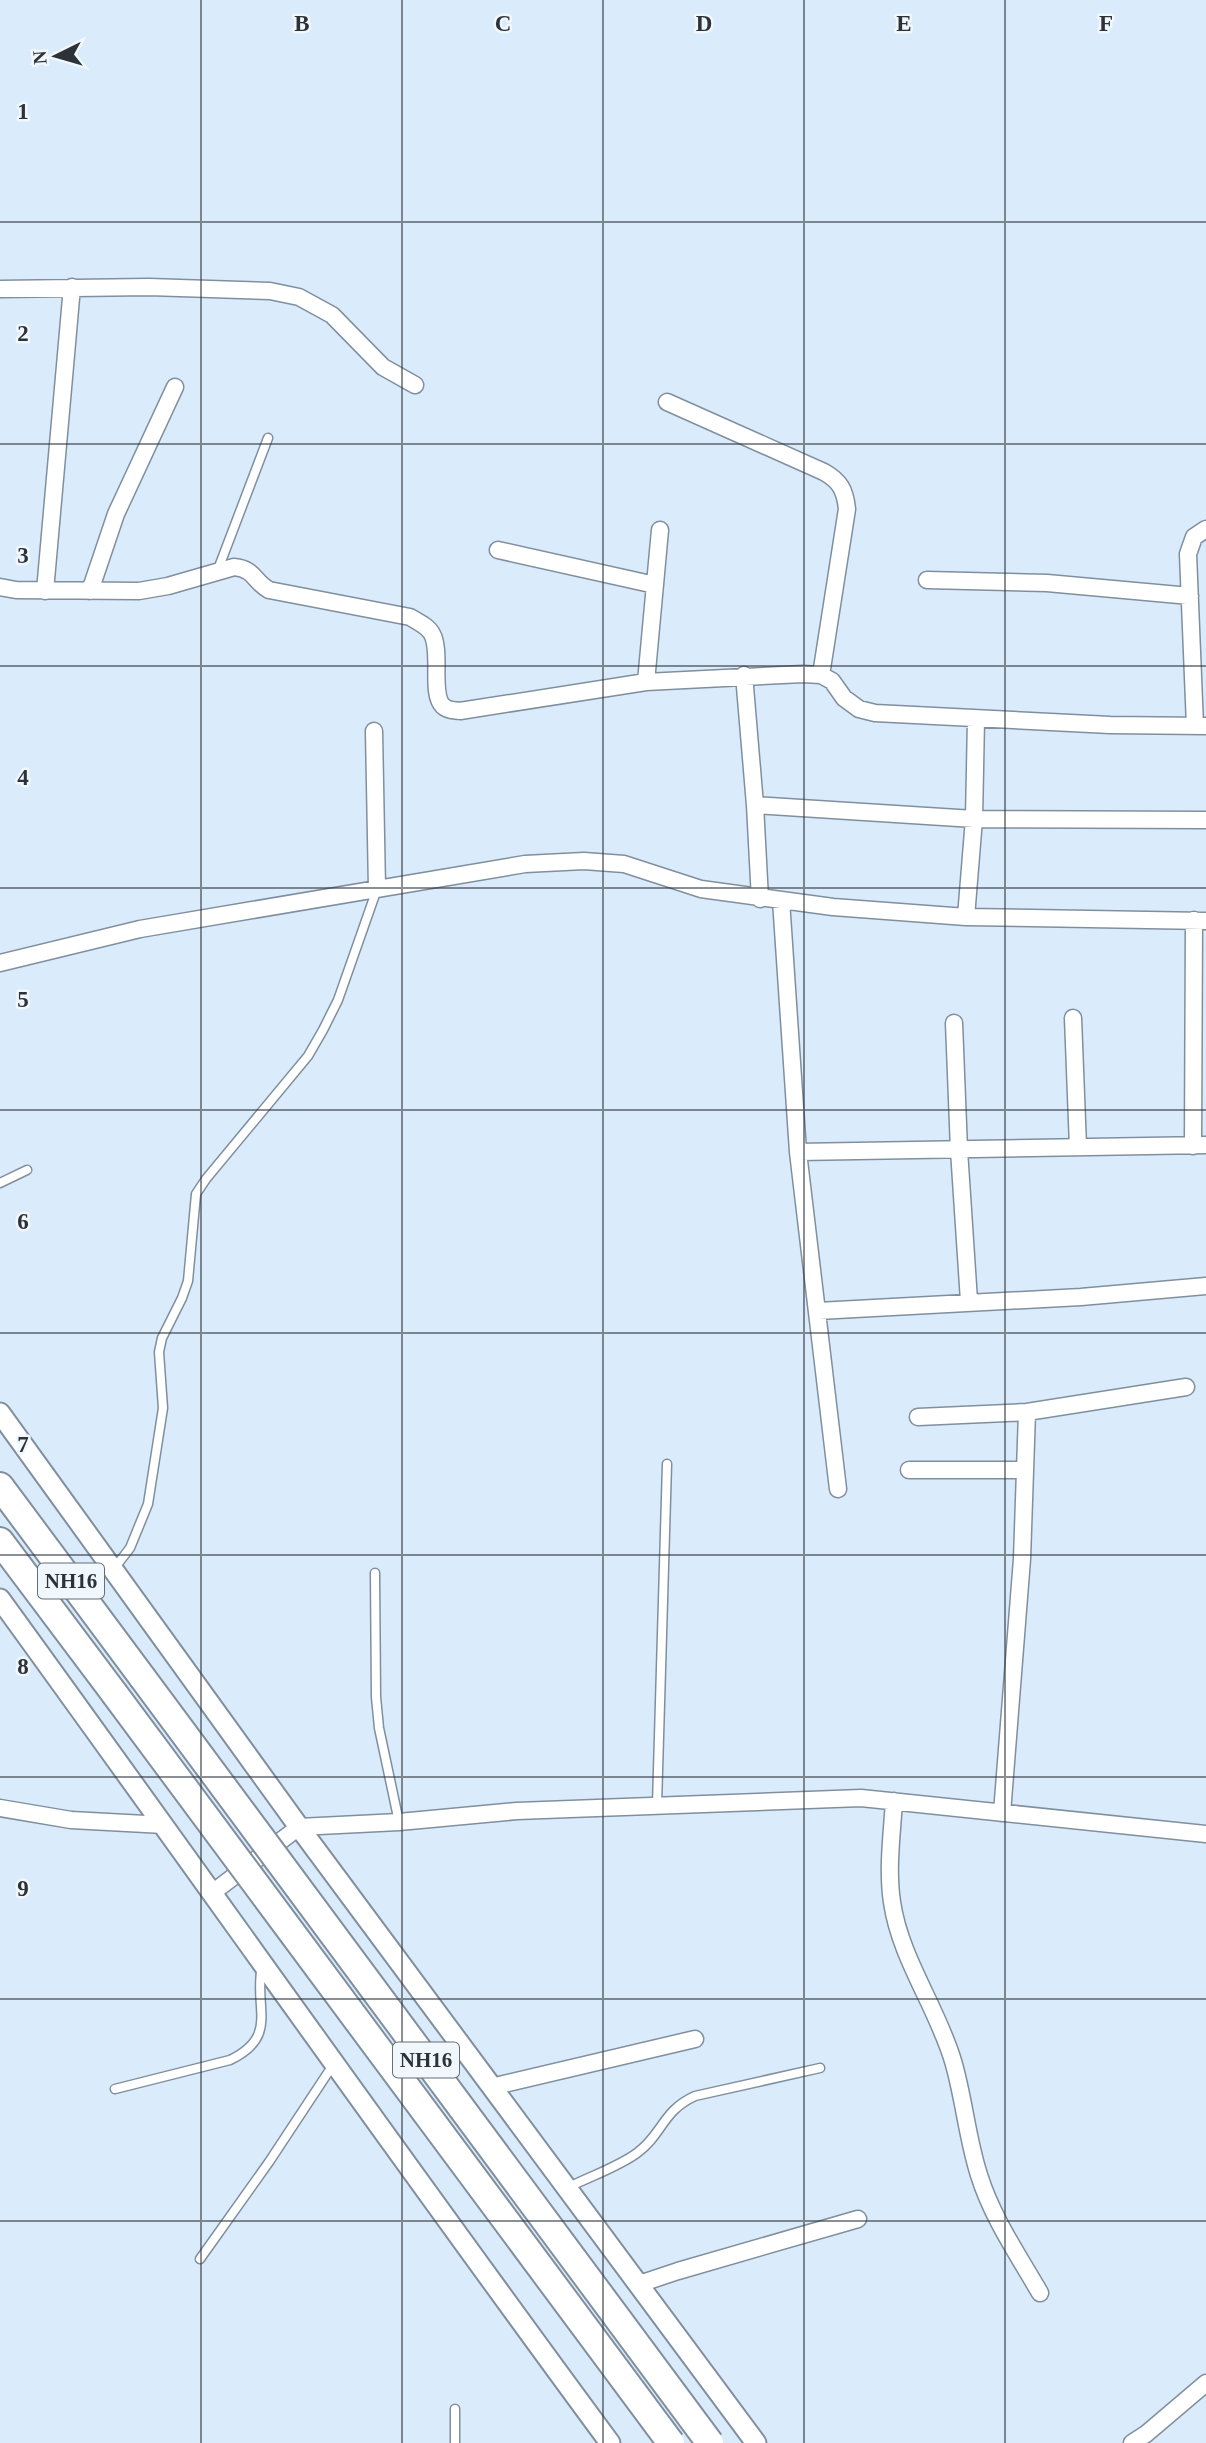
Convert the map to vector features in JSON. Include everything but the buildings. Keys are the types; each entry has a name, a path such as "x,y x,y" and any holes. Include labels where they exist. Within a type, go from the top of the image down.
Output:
{"highway":[{"name":"NH16","path":"0,1486 710,2443"},
{"name":"NH16","path":"0,1541 671,2443"}],"street":[{"path":"0,289 72,287 270,291 299,297 332,315 383,367 415,385"},
{"path":"45,591 72,287"},
{"path":"90,591 116,514 175,387"},
{"path":"667,402 824,472 837,480 845,492 847,509 821,675"},
{"path":"0,587 45,591 139,591 168,586 234,567 245,568 260,585 269,590 410,617 425,626 433,635 436,648 439,698 442,706 460,711 646,682 821,675 832,681 844,698 859,709 875,713 1110,725 1200,726 1188,554 1194,537 1206,529"},
{"path":"646,682 660,530"},
{"path":"498,550 655,585"},
{"path":"927,580 1047,583 1190,596"},
{"path":"744,676 760,899"},
{"path":"966,917 974,819 976,719"},
{"path":"374,731 377,889"},
{"path":"755,805 974,819 1206,820"},
{"path":"0,963 140,929 525,864 584,861 624,864 701,889 760,899 966,917 1200,920 1200,1145 798,1152"},
{"path":"780,900 798,1152 838,1489"},
{"path":"1073,1018 1078,1147"},
{"path":"954,1023 969,1301"},
{"path":"818,1311 1081,1297 1206,1286"},
{"path":"918,1416 1027,1412 1186,1387"},
{"path":"1002,1812 1022,1559 1027,1412"},
{"path":"0,1413 299,1827 756,2443"},
{"path":"909,1471 1025,1470"},
{"path":"0,1599 610,2443"},
{"path":"212,1893 299,1827 399,1822 517,1811 861,1798 1206,1834"},
{"path":"894,1801 890,1866 892,1903 903,1941 939,2021 953,2062 979,2176 1001,2225 1040,2293"},
{"path":"0,1808 71,1820 164,1825"},
{"path":"491,2087 695,2039"},
{"path":"639,2284 858,2219"},
{"path":"1132,2443 1206,2383"}],"lane":[{"path":"217,572 268,438"},
{"path":"113,1570 130,1548 148,1504 163,1408 159,1352 162,1338 188,1281 196,1195 206,1178 308,1056 338,1000 377,889"},
{"path":"0,1183 27,1170"},
{"path":"657,1805 667,1464"},
{"path":"375,1573 376,1697 379,1728 399,1822"},
{"path":"115,2089 230,2060 246,2052 257,2040 263,2012 259,1989 262,1965"},
{"path":"200,2259 270,2162 334,2064"},
{"path":"568,2187 637,2153 652,2139 680,2103 695,2096 820,2068"},
{"path":"455,2409 455,2443"}]}
